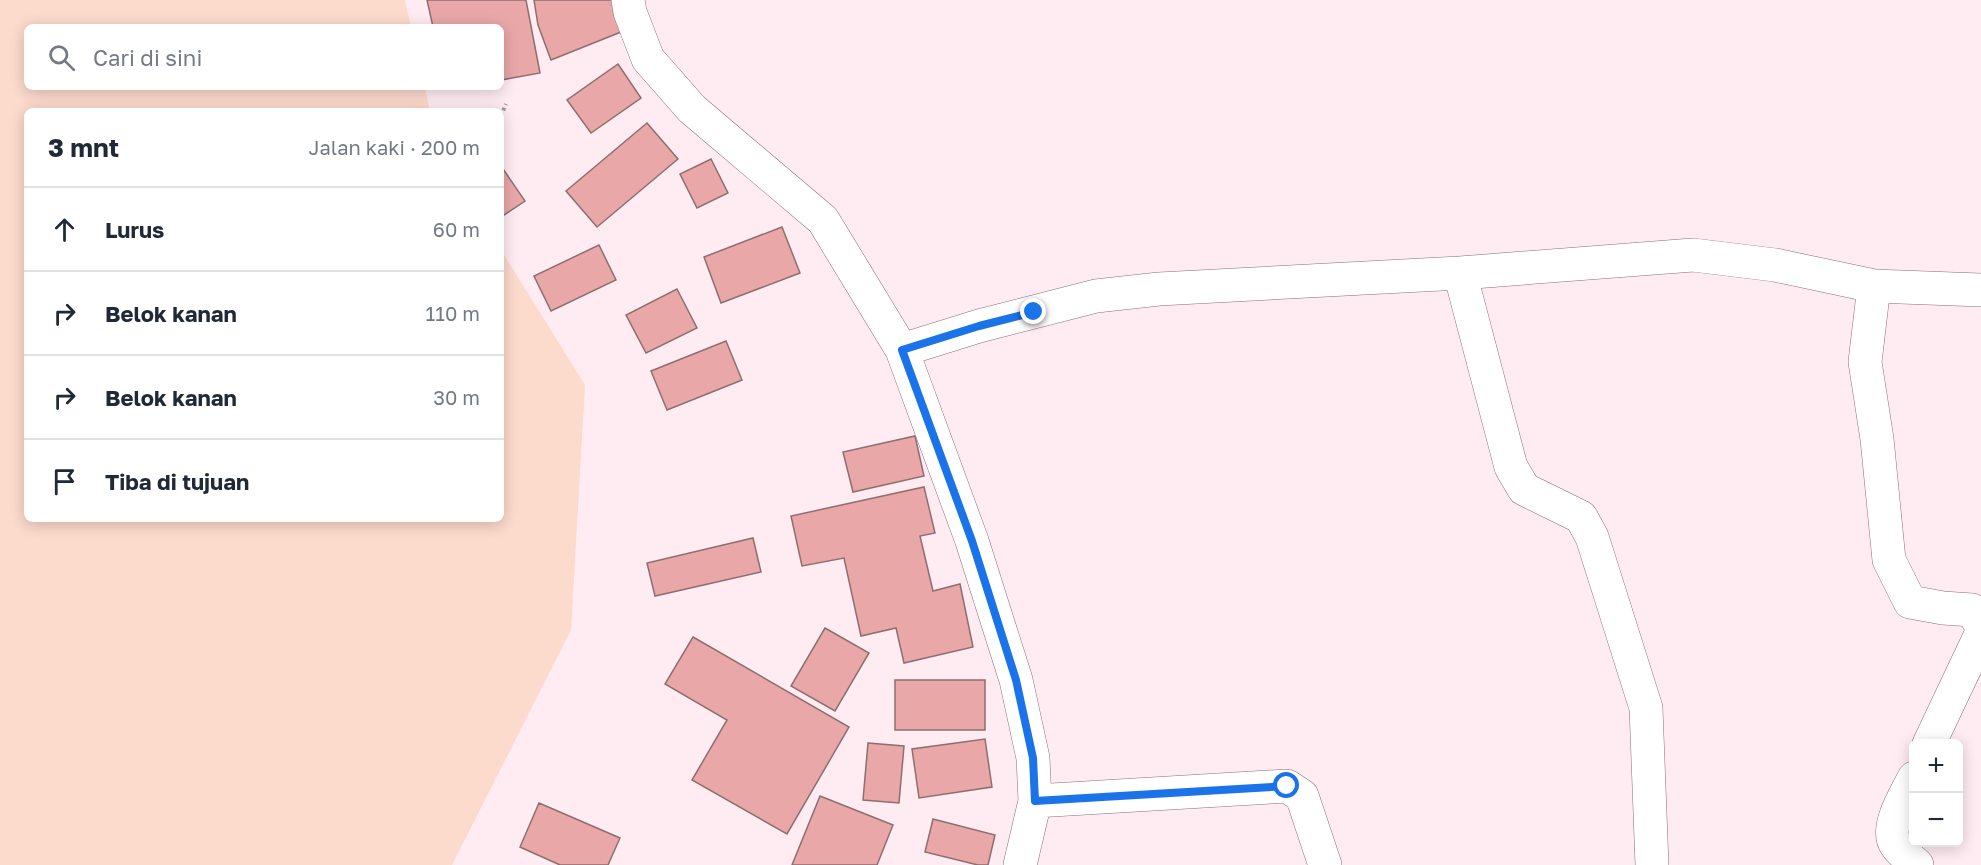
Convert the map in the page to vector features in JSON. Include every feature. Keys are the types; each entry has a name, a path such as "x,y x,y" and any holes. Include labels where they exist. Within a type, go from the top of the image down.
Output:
{"street":[{"path":"628,0 630,12 648,59 692,109 823,220 902,350 972,541 1016,680 1033,758 1035,801 1020,865"},
{"path":"902,350 979,326 1096,296 1159,289 1460,273 1693,255 1775,265 1874,286 1981,290"},
{"path":"1460,273 1511,467 1524,489 1581,517 1592,537 1646,708 1652,865"},
{"path":"1874,286 1865,362 1877,439 1889,560 1910,602 1972,610 1981,625"},
{"path":"1931,739 1981,634"},
{"path":"1035,801 1287,786 1302,796 1325,865"},
{"path":"1909,788 1892,823 1892,835 1895,844 1917,865"}],"path":[{"path":"504,109 506,104"}],"shaded area":[{"path":"0,0 405,0 410,24 24,24 24,90 426,90 429,108 24,108 24,522 504,522 504,255 585,385 571,630 452,865 0,865"}],"building":[{"path":"427,0 526,0 540,73 504,79 504,24 432,24"},
{"path":"534,0 616,0 631,28 551,60 538,25"},
{"path":"618,64 641,98 591,133 567,100"},
{"path":"647,123 678,159 597,227 566,191"},
{"path":"711,159 728,193 697,208 680,174"},
{"path":"504,170 525,201 504,215"},
{"path":"782,227 800,273 721,303 704,257"},
{"path":"599,245 616,280 551,311 534,276"},
{"path":"677,289 697,328 646,353 626,315"},
{"path":"726,341 742,380 667,410 651,371"},
{"path":"915,436 924,476 853,492 843,452"},
{"path":"924,487 935,533 920,536 933,591 960,584 973,647 904,663 896,628 861,636 844,558 802,566 791,516"},
{"path":"753,538 761,572 655,596 647,563"},
{"path":"825,628 869,653 835,711 791,686"},
{"path":"693,637 849,727 787,834 692,780 727,720 665,684"},
{"path":"895,680 985,680 985,730 895,730"},
{"path":"985,739 992,787 919,798 912,749"},
{"path":"868,743 904,746 899,803 863,800"},
{"path":"820,796 893,825 877,865 792,865"},
{"path":"539,803 620,838 608,865 560,865 520,847"},
{"path":"933,819 995,835 988,865 978,865 925,852"}],"route":[{"path":"1034,312 902,350 972,541 1016,680 1033,758 1035,801 1287,786"}]}
